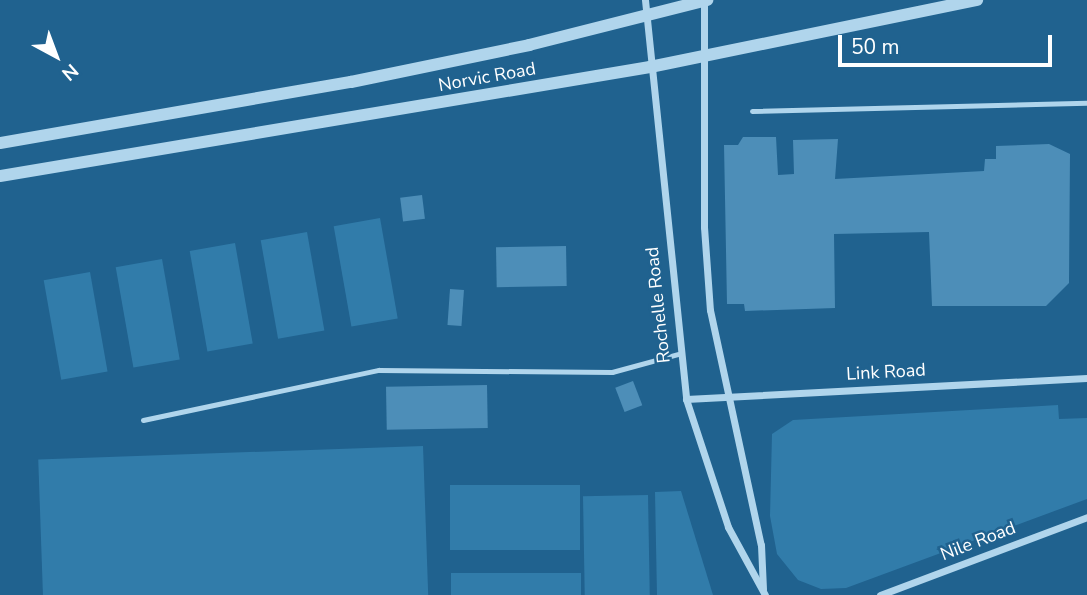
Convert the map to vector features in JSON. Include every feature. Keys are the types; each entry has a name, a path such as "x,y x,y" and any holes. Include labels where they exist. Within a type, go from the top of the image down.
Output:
{"street":[{"name":"Rochelle Road","path":"645,0 678,354 686,399 728,527 764,593"},
{"name":"Rochelle Road","path":"705,0 704,227 710,310 761,545 764,593"},
{"name":"Norvic Road","path":"0,143 351,82 705,0"},
{"name":"Norvic Road","path":"0,176 650,67 977,0"},
{"name":"Link Road","path":"686,399 1087,378"},
{"name":"Nile Road","path":"880,595 1087,517"}],"lane":[{"path":"752,111 1087,103"},
{"path":"143,420 379,370 612,372 678,354"}],"shaded area":[{"path":"380,218 398,318 351,327 334,226"},
{"path":"307,232 324,330 278,339 261,240"},
{"path":"235,243 253,343 207,351 190,251"},
{"path":"162,259 180,359 133,368 116,267"},
{"path":"90,272 108,371 61,380 44,280"},
{"path":"1058,405 1059,419 1087,418 1087,499 846,588 821,589 798,580 777,554 770,516 772,434 793,420"},
{"path":"423,446 428,595 43,595 38,459"},
{"path":"450,485 580,485 580,550 450,550"},
{"path":"681,491 713,595 657,595 655,492"},
{"path":"648,495 650,595 585,595 583,496"},
{"path":"451,573 581,573 581,595 451,595"}],"building":[{"path":"743,137 776,137 778,175 794,174 793,140 838,139 835,179 984,171 985,159 996,159 996,146 1049,144 1070,154 1069,283 1046,306 932,306 929,232 834,234 835,308 745,311 744,304 727,304 724,145 738,145"},
{"path":"422,195 425,219 403,222 400,198"},
{"path":"566,246 567,286 497,287 496,247"},
{"path":"450,289 464,290 461,326 447,325"},
{"path":"633,381 642,405 625,412 615,388"},
{"path":"487,385 488,428 387,430 386,387"}]}
